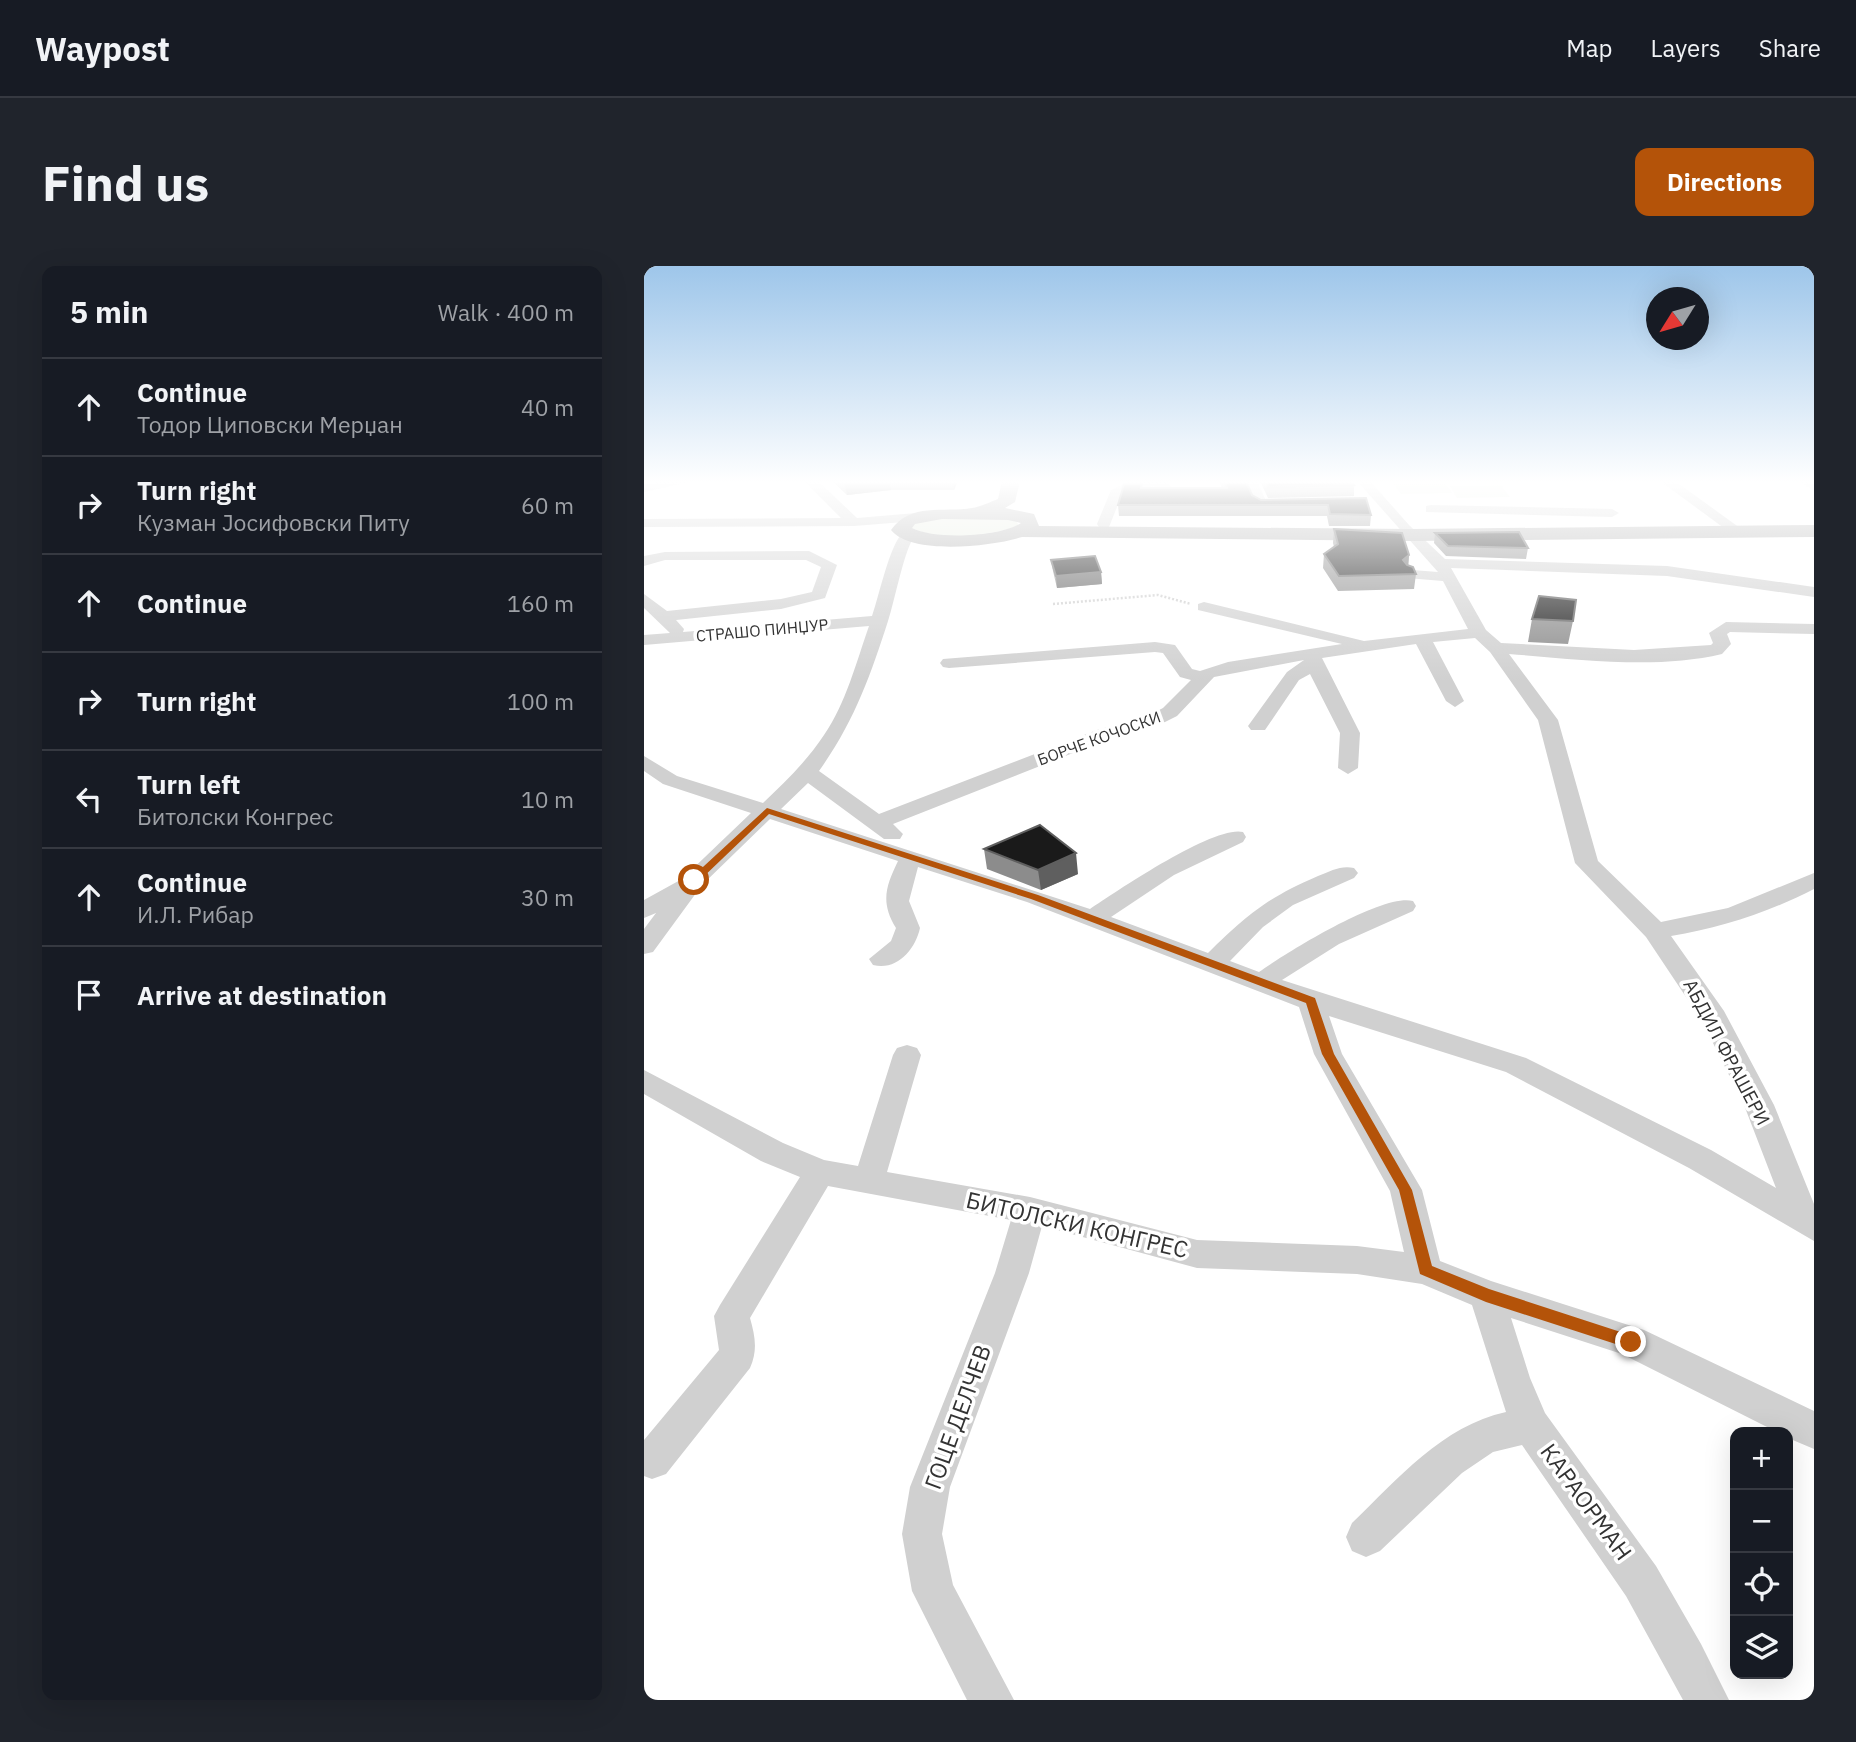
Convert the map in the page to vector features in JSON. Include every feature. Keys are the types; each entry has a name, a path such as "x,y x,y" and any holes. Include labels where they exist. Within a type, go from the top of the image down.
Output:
{"street":[{"path":"644,946 694,880 807,772 834,736 852,701 897,567 900,548"},
{"path":"897,567 919,548"},
{"name":"АБДИЛ ФРАШЕРИ","path":"1423,548 1444,570 1487,641 1548,720 1587,863 1655,931 1714,1018 1759,1105 1809,1223"},
{"path":"644,561 665,556 809,555 829,565 819,594 794,603 697,610 663,617"},
{"path":"1412,575 1444,570 1667,571 1814,592"},
{"path":"644,599 685,637"},
{"path":"1204,607 1370,645"},
{"name":"СТРАШО ПИНЏУР","path":"644,640 880,620"},
{"name":"БОРЧЕ КОЧОСКИ","path":"879,822 1104,734 1158,718 1170,712 1203,678 1228,667 1313,659 1370,645 1422,638 1487,641 1588,654 1676,654 1716,650 1722,644 1718,633 1726,627 1814,629"},
{"path":"1422,638 1455,701"},
{"path":"949,663 1156,647 1169,649 1186,673 1203,678"},
{"path":"1258,726 1293,676 1313,659 1350,733 1348,768"},
{"path":"644,762 670,780 1093,918 1311,1001 1516,1065 1700,1159 1809,1223"},
{"path":"807,772 879,822 901,843 908,857 896,891 895,905 908,928 904,943 897,951 881,959"},
{"path":"1093,918 1166,870 1235,837"},
{"path":"1213,963 1254,922 1284,900 1346,873"},
{"path":"644,910 694,880"},
{"path":"1655,931 1721,920 1769,904 1814,880"},
{"path":"1262,982 1307,949 1336,933 1404,906"},
{"path":"1311,1001 1328,1054 1406,1190 1425,1270"},
{"path":"869,1181 907,1055"},
{"name":"БИТОЛСКИ КОНГРЕС","path":"644,1081 685,1101 772,1152 820,1172 1030,1210 1197,1254 1357,1260 1425,1270 1486,1295 1631,1342 1814,1431"},
{"path":"652,1460 737,1356 738,1341 732,1316 820,1172"},
{"name":"ГОЦЕ ДЕЛЧЕВ","path":"991,1700 933,1591 922,1535 930,1487 1013,1273 1030,1210"},
{"name":"КАРАОРМАН","path":"1486,1295 1516,1389 1531,1424 1561,1474 1615,1540 1673,1630 1706,1700"},
{"path":"1366,1537 1448,1459 1485,1435 1531,1424"}],"path":[{"path":"1053,604 1158,596 1204,607"}],"building":[{"path":"1333,548 1407,548 1409,555 1403,560 1413,567 1416,574 1339,576 1324,554"},
{"path":"1095,556 1101,572 1056,576 1051,560"},
{"path":"1539,596 1576,600 1573,621 1532,619"},
{"path":"1040,825 1076,853 1038,870 984,849"}],"route":[{"path":"694,880 767,811 1035,897 1311,1001 1328,1054 1406,1190 1425,1270 1486,1295 1631,1342"}]}
